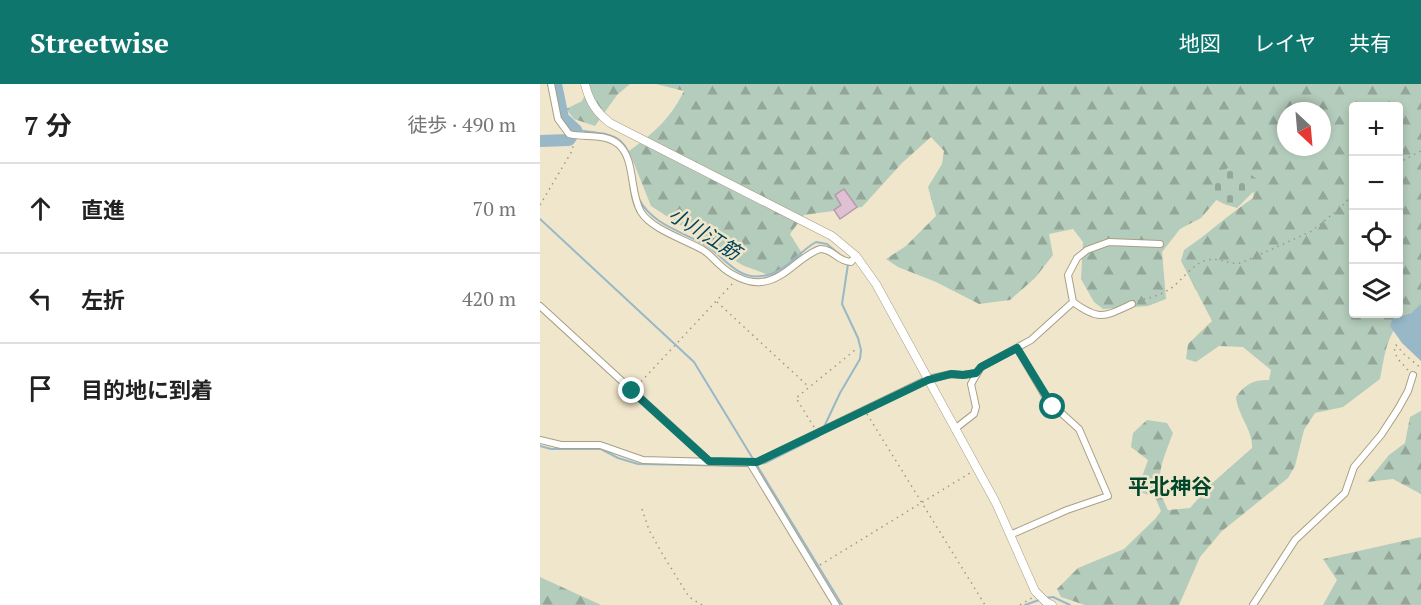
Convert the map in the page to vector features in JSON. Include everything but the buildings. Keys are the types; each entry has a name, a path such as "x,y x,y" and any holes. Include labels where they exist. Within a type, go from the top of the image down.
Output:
{"street":[{"path":"551,84 558,119 573,135 598,137 615,141 621,146 627,160 636,201 644,216 652,223 706,251 721,266 739,277 751,282 771,280 820,249 826,249 850,260"},
{"path":"585,84 593,106 610,123 832,236 850,260 876,284 978,468 1004,518 1038,594 1052,605"},
{"path":"1132,304 1108,315 1098,316 1088,313 1073,302 1068,275 1077,258 1087,250 1109,242 1160,243"},
{"path":"956,428 974,414 976,407 971,384 981,367 1041,333 1073,302"},
{"path":"540,306 709,461"},
{"path":"1010,535 1067,510 1108,496 1079,429 1048,401 1017,348"},
{"path":"540,440 561,445 600,445 643,460 752,464 928,380 951,374 976,373"},
{"path":"1253,605 1295,540 1345,493 1346,484 1354,466 1381,435 1398,409 1408,391 1413,375"},
{"path":"752,464 833,604"}],"path":[{"path":"540,205 572,151 573,135"},
{"path":"1403,161 1421,151"},
{"path":"1132,304 1167,291 1204,260 1215,258 1234,264 1241,263 1312,231 1349,198"},
{"path":"632,391 739,277"},
{"path":"717,301 809,387"},
{"path":"1413,375 1397,358 1394,348 1396,345 1421,368"},
{"path":"819,432 796,398 855,350"},
{"path":"864,410 985,605"},
{"path":"821,564 978,468"},
{"path":"642,509 649,530 689,597 702,605"},
{"path":"1020,605 1038,594"}],"green space":[{"path":"590,84 630,84 617,95 595,126 574,119 566,109 582,101"},
{"path":"656,84 1421,84 1421,306 1401,321 1390,337 1380,379 1343,407 1315,413 1304,430 1295,466 1288,478 1222,531 1200,557 1179,605 1085,605 1061,597 1057,589 1078,568 1124,549 1161,511 1155,497 1137,491 1148,460 1131,447 1133,433 1147,420 1167,423 1173,433 1160,472 1160,490 1168,510 1190,508 1209,486 1252,448 1252,441 1236,397 1250,384 1269,380 1271,370 1243,347 1219,346 1196,362 1186,359 1188,344 1212,321 1181,261 1184,250 1253,198 1255,184 1236,177 1201,218 1180,229 1162,252 1166,299 1148,306 1103,309 1094,302 1081,279 1083,242 1073,229 1049,234 1053,255 1035,278 1010,300 979,304 936,282 898,267 886,259 906,246 936,216 928,187 942,164 944,151 931,137 902,163 862,207 804,215 790,234 803,255 771,276 742,265 651,206 629,151 661,125 684,91"},
{"path":"1229,167 1257,179 1263,186 1237,208 1211,197 1216,179"},
{"path":"1421,411 1421,494 1393,479 1367,482 1389,455 1405,443 1410,417"},
{"path":"1421,537 1421,605 1323,605 1337,580 1323,559"},
{"path":"540,577 601,605 540,605"}],"water":[{"path":"1421,304 1421,361 1402,343 1390,326 1392,320 1403,318"}],"waterway":[{"path":"540,141 569,140 576,130 563,118 556,84"},
{"name":"小川江筋","path":"576,130 605,134 619,140 629,153 632,164"},
{"name":"小川江筋","path":"639,199 660,222 707,246 732,267 746,275 762,276 777,271 816,242 827,244 845,259"},
{"path":"540,219 694,362 842,605"},
{"name":"小川江筋","path":"824,427 860,359 861,350 858,338 842,304 848,264"},
{"name":"小川江筋","path":"540,446 551,449 601,449 618,458 638,464 748,466 765,463 819,436 822,432"},
{"path":"1045,598 1053,597 1070,605"},
{"path":"1025,605 1039,600"}],"district":[{"name":"平北神谷","path":"1170,486"}],"route":[{"path":"632,391 709,461 750,463 757,462 928,380 951,374 976,373 981,367 1017,348 1053,407"}]}
